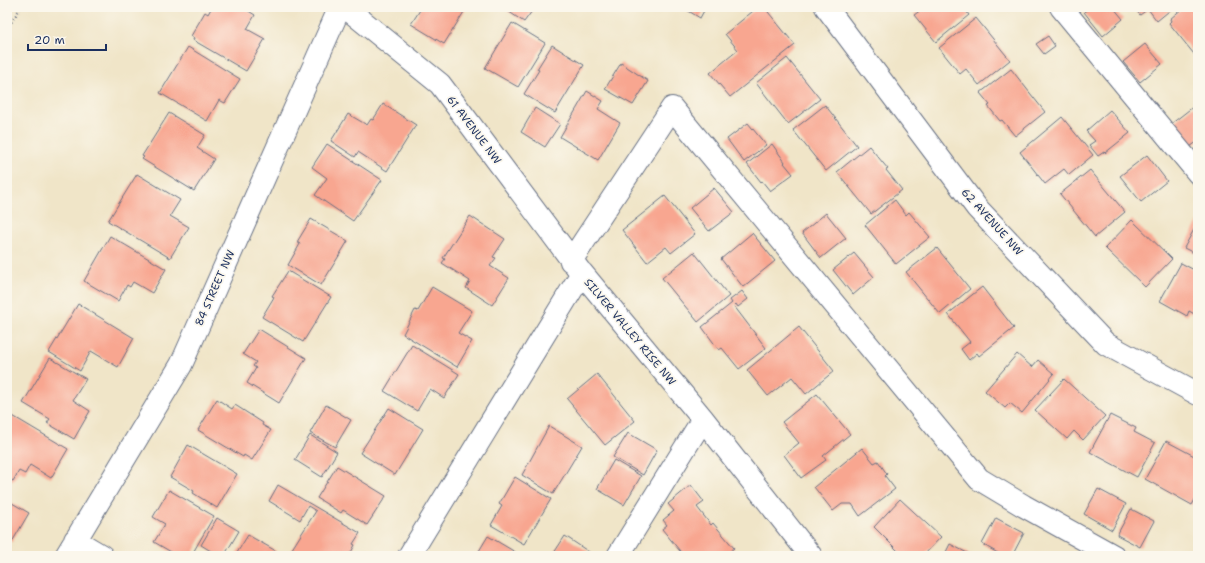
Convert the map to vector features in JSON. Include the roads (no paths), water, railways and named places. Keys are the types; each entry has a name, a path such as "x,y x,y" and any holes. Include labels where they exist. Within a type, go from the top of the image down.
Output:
{"street":[{"name":"84 STREET NW","path":"70,548 181,365 340,7"},
{"name":"61 AVENUE NW","path":"345,7 440,84 576,267"},
{"name":"62 AVENUE NW","path":"826,7 977,208 1106,344 1198,394"},
{"path":"1061,7 1198,173"},
{"path":"576,267 672,108 979,478 1024,506 1114,556"},
{"name":"SILVER VALLEY RISE NW","path":"409,556 576,267 703,419 810,556"},
{"path":"618,556 703,419"},
{"path":"70,548 102,556"}]}
